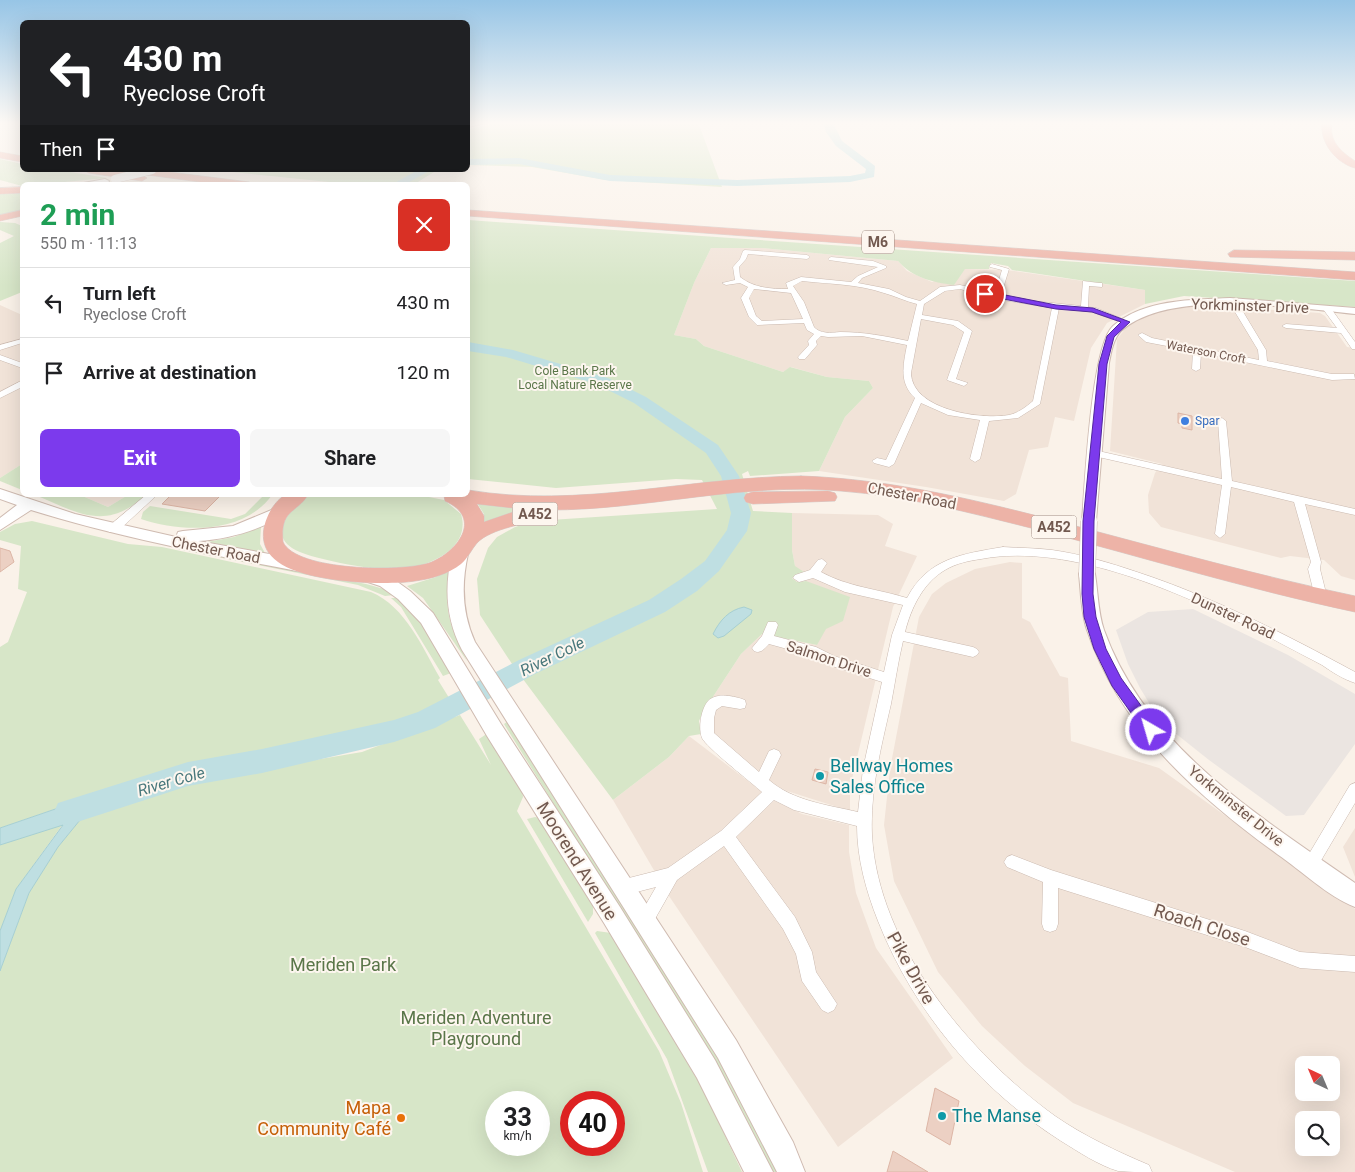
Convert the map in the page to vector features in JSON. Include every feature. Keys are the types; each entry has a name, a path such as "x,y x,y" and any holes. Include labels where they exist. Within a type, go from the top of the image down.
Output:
{"highway":[{"path":"138,177 177,182"},
{"path":"183,177 225,182"},
{"path":"0,185 20,190"},
{"path":"0,191 20,190"},
{"name":"M6","path":"470,206 1355,268"},
{"name":"M6","path":"470,213 1288,272 1355,275"},
{"path":"0,219 20,214"},
{"path":"0,219 20,221"},
{"name":"M6","path":"1002,244 1221,254 1355,256"},
{"name":"Chester Road","path":"465,546 500,521 515,516 751,491 790,482 828,483 911,495 1046,526 1321,597 1355,604"},
{"name":"Chester Road","path":"751,491 938,509 992,519 1355,611"},
{"name":"Chester Road","path":"470,497 556,504 696,496"},
{"path":"451,497 466,504 472,510 474,527 465,546"},
{"name":"A452","path":"288,502 273,526 274,539 277,550 297,565 366,576 406,575 443,566 465,546"}],"street":[{"path":"98,182 124,177"},
{"path":"735,251 807,257"},
{"path":"741,281 735,272 745,252"},
{"path":"831,259 873,263 893,270"},
{"path":"992,266 1006,269 997,297"},
{"path":"853,284 860,277 884,267"},
{"path":"912,344 862,334 818,334 810,328 800,302 791,291 789,285 801,279 853,284 886,291 921,303"},
{"path":"726,283 741,281 753,286 776,291 791,291"},
{"path":"1084,309 1086,283 1099,285"},
{"path":"753,286 745,298 753,317 765,328 807,321"},
{"path":"1056,307 1037,402 1025,412 1010,417 985,420 962,416 919,399 912,391 906,378 921,303 943,289 960,287 997,297 1101,312 1126,322"},
{"name":"Yorkminster Drive","path":"1355,311 1233,302 1171,306 1147,312 1126,322 1111,336 1106,347 1094,453 1088,521 1087,574 1090,617 1100,649 1117,682 1138,714 1179,760 1225,801 1355,896"},
{"name":"Waterson Croft","path":"1142,335 1149,340 1263,363 1262,350 1233,302"},
{"path":"1327,309 1348,334 1355,347"},
{"path":"918,316 955,323 968,331 951,380 964,383"},
{"path":"1286,326 1348,334"},
{"path":"802,357 813,345 812,341 818,334"},
{"path":"0,348 20,342"},
{"path":"1196,369 1198,351"},
{"path":"0,357 20,365"},
{"path":"1263,363 1332,377 1354,377"},
{"path":"0,395 20,385"},
{"path":"877,461 889,464 919,399"},
{"path":"975,459 985,420"},
{"path":"1220,534 1227,484 1222,421"},
{"path":"1094,453 1299,501 1355,512"},
{"name":"Chester Road","path":"0,494 28,505 113,529 297,565"},
{"path":"113,529 150,497"},
{"path":"1299,501 1316,562 1314,569 1321,597"},
{"name":"Chester Road","path":"135,534 223,535 245,529 288,502"},
{"path":"0,525 28,505"},
{"name":"Moorend Avenue","path":"465,546 456,568 454,606 459,627 477,660 728,1049 783,1152 791,1172"},
{"name":"Pike Drive","path":"1106,567 1064,556 1028,551 996,551 968,556 948,564 927,576 918,586 909,604 898,635 870,774 865,821 866,856 880,906 896,949 923,994 955,1036 1002,1084 1045,1118 1088,1147 1142,1172"},
{"path":"799,578 814,573 822,563"},
{"name":"Dunster Road","path":"1106,567 1173,588 1200,599 1248,621 1355,678"},
{"path":"814,573 830,584 847,590 882,594 909,604"},
{"name":"Moorend Avenue","path":"366,576 386,582 404,595 428,618 494,730 612,915 701,1061 759,1172"},
{"path":"758,648 767,639 772,625"},
{"path":"898,635 973,652"},
{"name":"Salmon Drive","path":"767,639 816,652 830,660 890,679"},
{"path":"740,704 726,699 716,703 709,711 706,720 708,736 772,792 794,803 865,821"},
{"path":"761,782 774,755"},
{"path":"1311,864 1355,790"},
{"path":"625,887 672,875 726,836 772,792"},
{"path":"726,836 789,923 804,952 808,975 828,1004"},
{"name":"Roach Close","path":"1012,862 1051,878 1194,921 1300,960 1355,964"},
{"path":"645,920 672,875"},
{"path":"1050,924 1051,878"}],"shaded area":[{"path":"711,248 762,248 898,261 907,271 932,282 965,269 1007,270 1145,290 1145,304 1107,323 1091,348 1074,421 1055,417 1048,447 1029,450 1016,494 1004,501 819,471 845,417 873,388 869,381 827,377 791,367 783,372 704,346 696,339 674,335 694,283"},
{"path":"0,305 20,314 20,465 0,478"},
{"path":"1193,305 1320,313 1325,316 1347,347 1355,348 1355,580 1341,576 1324,560 1290,556 1281,558 1161,527 1149,513 1148,495 1155,473 1162,464 1110,451 1117,339 1130,323 1150,314"},
{"path":"85,497 125,497 108,507"},
{"path":"792,513 878,515 893,524 885,546 917,556 893,607 850,787 850,811 771,784 711,732 703,712 741,654 762,634 817,645 806,581 797,582 791,577 795,566 792,550"},
{"path":"1010,562 1022,563 1022,618 1030,622 1060,676 1068,678 1071,741 1159,768 1355,909 1355,1172 1235,1172 1073,1103 1025,1066 982,1026 938,972 894,881 884,825 890,769 919,617 932,594 946,583 975,569"},
{"path":"1193,609 1288,655 1355,694 1355,744 1304,815 1286,816 1209,760 1160,721 1140,688 1128,664 1116,630 1148,612"},
{"path":"689,736 773,800 802,814 849,825 849,852 856,893 876,948 953,1058 838,1147 669,896 613,800 669,757"},
{"path":"1355,828 1355,877 1343,847"}],"green space":[{"path":"0,177 107,178 64,182 20,182 20,185 0,180"},
{"path":"278,177 426,177 418,182 329,182"},
{"path":"587,177 718,177 722,187 606,180"},
{"path":"20,192 20,212 0,217 0,193"},
{"name":"Cole Bank Park Local Nature Reserve","path":"470,220 1355,281 1355,307 1184,296 1145,304 1145,290 1012,270 1008,266 991,263 989,269 965,269 954,285 923,278 910,272 898,261 762,248 711,248 694,283 674,335 696,339 704,346 783,372 790,367 827,377 869,381 873,388 845,417 819,471 750,476 748,471 742,474 753,511 792,513 792,550 795,566 804,572 792,578 797,582 806,581 850,597 843,621 826,629 817,645 762,634 741,654 703,712 699,721 701,734 689,736 669,757 613,800 514,667 480,615 477,579 488,548 497,537 515,527 535,521 717,509 702,480 676,479 556,488 470,479"},
{"path":"0,222 20,225 20,293 0,301 0,243 14,236 0,230"},
{"path":"20,465 20,489 0,481 0,478"},
{"path":"40,497 85,497 108,507 125,497 143,497 118,513 104,516 92,516 65,508"},
{"path":"262,497 270,497 260,508 246,517 212,527 175,527 141,519 143,512 150,506 231,519 245,514"},
{"path":"307,497 429,497 444,500 461,514 463,527 460,538 453,547 433,561 396,570 343,564 300,552 285,542 282,527 291,512"},
{"path":"475,500 551,505 502,516 483,525 484,514"},
{"path":"32,521 128,544 162,547 371,592 394,607 412,629 451,701 397,725 193,767 136,781 0,828 0,647 8,642 27,592 18,589 21,546 0,540 0,532 15,524"},
{"path":"261,526 260,544 265,553 207,542 234,537"},
{"path":"177,547 366,584 384,589 395,595 385,596 358,585 177,549"},
{"path":"453,567 448,594 449,616 467,661 423,598 407,586 436,577"},
{"path":"391,598 400,598 412,609 451,673 443,676 401,607"},
{"name":"Meriden Park","path":"460,715 491,765 479,739 488,733 522,789 523,797 517,811 659,1051 681,1103 703,1172 0,1172 0,971 29,893 58,847 84,815 117,801 165,788 362,752"},
{"path":"508,721 728,1075 779,1172 771,1172 743,1112 694,1029 504,724"},
{"path":"540,818 593,904 593,914 588,922 527,819"},
{"path":"63,824 16,889 0,931 0,845"},
{"path":"597,931 611,933 704,1091 742,1172 708,1172 667,1059 595,933"}],"water":[{"path":"744,607 752,610 751,614 724,636 718,638 713,634 726,616"},
{"path":"102,793 58,847 29,893 0,971 0,931 16,889 63,825 0,845 0,828"}],"building":[{"name":"Spar","path":"1178,413 1192,416 1192,430 1182,428 1182,424 1178,423"},
{"path":"169,497 219,497 205,511 162,504"},
{"path":"0,548 10,551 14,562 0,572"},
{"name":"Bellway Homes Sales Office","path":"815,769 828,772 826,784 812,780"},
{"name":"The Manse","path":"935,1088 959,1101 950,1145 926,1131"},
{"path":"893,1151 928,1172 887,1172"}],"waterway":[{"name":"River Cole","path":"402,182 413,177"},
{"name":"River Cole","path":"603,177 737,183 850,179 862,177"},
{"name":"River Cole","path":"68,812 188,774 262,761 394,731 426,720 527,667 657,606 689,585 712,566 737,531 741,513 730,476 712,449 690,432 640,400 602,381 508,353 470,347"}],"place":[{"name":"Spar","path":"1185,421"},
{"name":"Bellway Homes Sales Office","path":"820,776"},
{"name":"The Manse","path":"942,1116"},
{"name":"Mapa Community Café","path":"401,1118"}],"route":[{"path":"985,294 1056,307 1093,310 1126,322 1111,336 1106,347 1103,364 1088,521 1088,594 1090,617 1100,649 1117,682 1151,730"}],"park label":[{"name":"Meriden Adventure Playground","path":"476,1028"}]}
